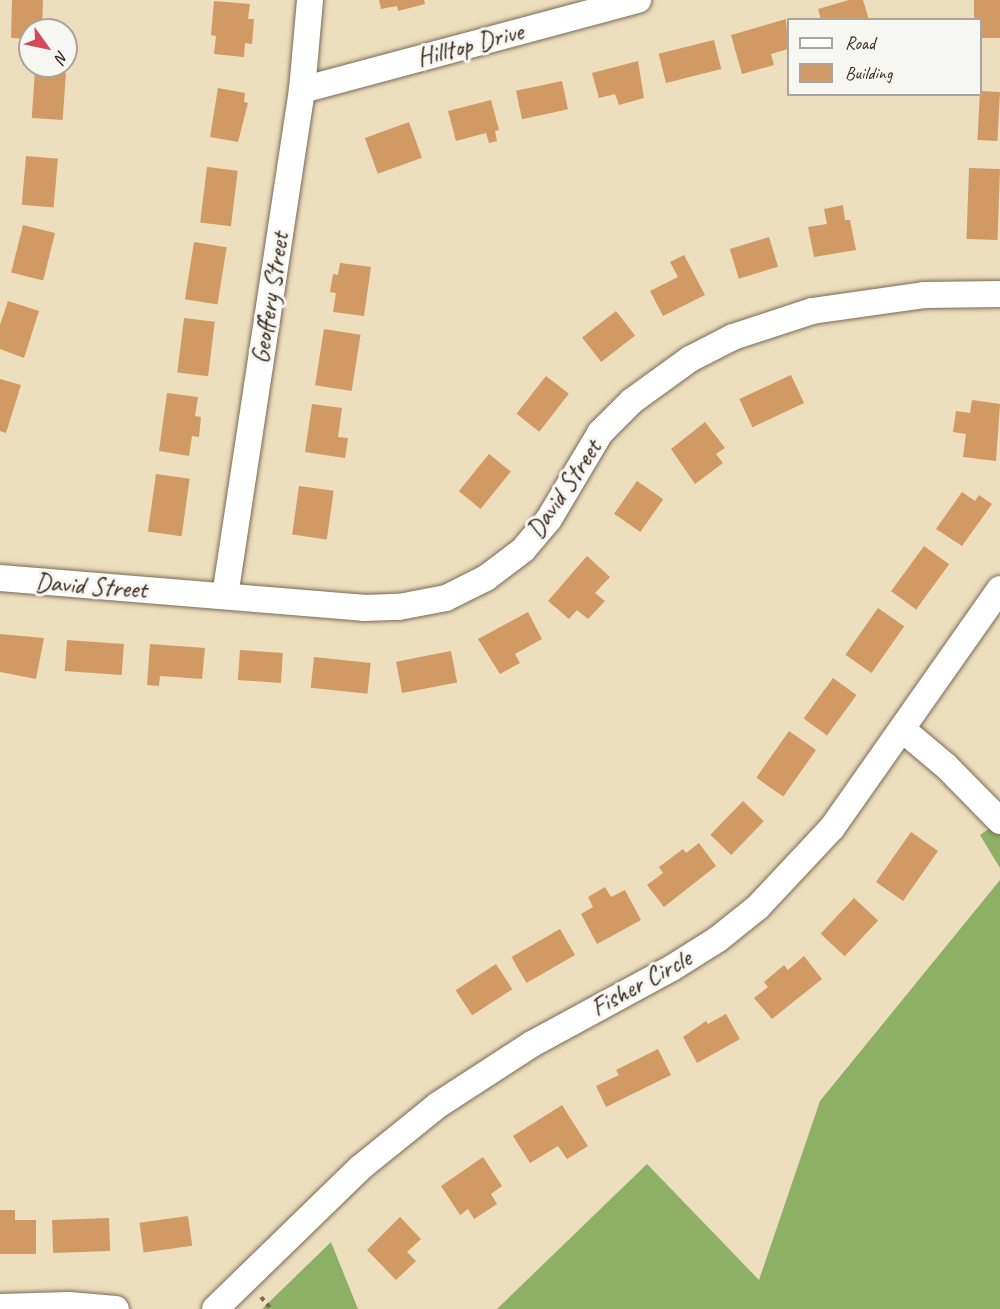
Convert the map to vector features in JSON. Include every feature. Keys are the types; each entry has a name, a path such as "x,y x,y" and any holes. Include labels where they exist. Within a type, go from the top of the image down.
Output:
{"street":[{"name":"Geoffery Street","path":"225,596 302,90 310,0"},
{"name":"Hilltop Drive","path":"302,90 638,0"},
{"name":"David Street","path":"0,579 363,608 399,607 446,598 486,578 523,550 549,519 600,433 632,401 690,359 734,337 812,311 924,295 1000,294"},
{"name":"Fisher Circle","path":"215,1309 360,1168 438,1105 532,1044 672,968 739,922 824,838 1000,590"},
{"path":"902,729 946,766 1000,821"},
{"path":"0,1307 69,1305 116,1309"}],"green space":[{"path":"1000,821 1000,868 980,835"},
{"path":"1000,880 1000,1309 497,1309 647,1164 759,1280 820,1101"},
{"path":"331,1242 358,1309 262,1309"}],"building":[{"path":"12,0 43,0 42,18 18,18 18,38 11,38"},
{"path":"379,0 424,0 425,4 398,11 397,6 381,9"},
{"path":"849,0 863,0 868,18 820,18 818,9"},
{"path":"974,0 1000,0 1000,38 982,38 982,18 974,18"},
{"path":"214,1 250,4 248,19 254,19 252,44 245,43 244,57 214,54 216,36 211,35"},
{"path":"786,19 787,49 771,54 774,65 742,74 731,35"},
{"path":"714,40 721,69 666,83 659,54"},
{"path":"638,61 644,98 619,105 615,94 599,98 592,73"},
{"path":"35,78 66,78 63,120 32,118"},
{"path":"562,81 568,109 522,119 516,91"},
{"path":"218,88 245,93 244,102 248,103 238,142 210,137"},
{"path":"982,91 1000,92 997,141 977,140"},
{"path":"491,100 499,130 495,131 497,141 489,143 486,133 456,141 448,111"},
{"path":"409,122 422,158 378,174 365,138"},
{"path":"26,156 58,159 54,208 22,205"},
{"path":"207,167 238,171 231,226 200,223"},
{"path":"969,168 1000,169 998,240 967,239"},
{"path":"843,205 845,220 850,220 856,250 814,257 808,227 827,224 824,209"},
{"path":"23,225 55,233 43,281 11,273"},
{"path":"769,237 778,267 739,279 730,249"},
{"path":"194,242 227,247 218,304 185,299"},
{"path":"684,255 705,295 663,316 650,291 678,277 670,262"},
{"path":"340,263 371,267 364,316 333,312 336,293 330,292 333,274 338,275"},
{"path":"8,301 39,311 24,358 0,349 0,325"},
{"path":"616,311 635,335 601,362 582,337"},
{"path":"184,318 215,322 208,376 177,373"},
{"path":"324,329 361,335 352,391 315,385"},
{"path":"791,375 804,403 752,427 739,399"},
{"path":"546,376 569,394 539,432 516,414"},
{"path":"0,379 21,385 6,433 0,431"},
{"path":"167,393 198,397 195,416 201,417 199,437 192,436 189,456 159,451"},
{"path":"972,400 1000,404 996,461 963,457 966,434 953,432 956,411 970,413"},
{"path":"312,404 342,408 338,437 348,438 345,458 305,452"},
{"path":"705,422 725,448 716,454 723,463 695,484 671,449"},
{"path":"489,454 511,472 481,509 459,491"},
{"path":"156,474 190,479 182,536 148,531"},
{"path":"637,481 663,499 640,532 614,514"},
{"path":"299,486 334,491 327,539 292,535"},
{"path":"962,492 975,501 979,495 992,504 962,546 936,529"},
{"path":"924,546 949,564 916,610 891,591"},
{"path":"587,556 610,577 595,593 605,601 588,619 577,610 569,619 548,601"},
{"path":"878,608 904,626 872,673 845,655"},
{"path":"528,612 542,639 515,654 520,663 500,674 478,639"},
{"path":"0,634 44,638 36,679 0,672"},
{"path":"67,640 124,644 122,675 65,671"},
{"path":"150,644 205,648 202,679 160,676 159,686 147,685"},
{"path":"240,650 283,653 281,683 238,680"},
{"path":"451,651 457,682 402,693 396,662"},
{"path":"314,657 371,663 367,694 311,688"},
{"path":"833,678 856,695 827,735 804,718"},
{"path":"789,731 816,750 783,797 756,778"},
{"path":"743,801 764,821 731,855 710,835"},
{"path":"911,832 938,851 903,901 876,882"},
{"path":"699,843 716,866 664,907 647,885 663,873 659,867 683,849 686,853"},
{"path":"605,887 611,897 625,890 641,920 597,944 581,914 593,907 588,897"},
{"path":"854,898 878,921 845,956 821,934"},
{"path":"560,929 575,955 527,983 512,957"},
{"path":"804,956 822,979 772,1019 754,998 768,987 764,982 784,965 788,970"},
{"path":"496,964 512,989 472,1015 456,990"},
{"path":"726,1014 740,1039 697,1063 683,1037 706,1021 708,1024"},
{"path":"658,1049 671,1075 606,1107 596,1086 619,1075 616,1070"},
{"path":"562,1105 588,1146 567,1159 558,1146 530,1163 513,1136"},
{"path":"483,1157 502,1186 491,1194 497,1204 474,1219 468,1209 460,1215 441,1186"},
{"path":"0,1210 15,1210 15,1220 36,1220 36,1254 0,1254"},
{"path":"188,1216 192,1246 144,1253 139,1223"},
{"path":"400,1217 421,1239 407,1252 416,1261 396,1280 367,1250"},
{"path":"109,1218 110,1251 53,1253 52,1220"}]}
